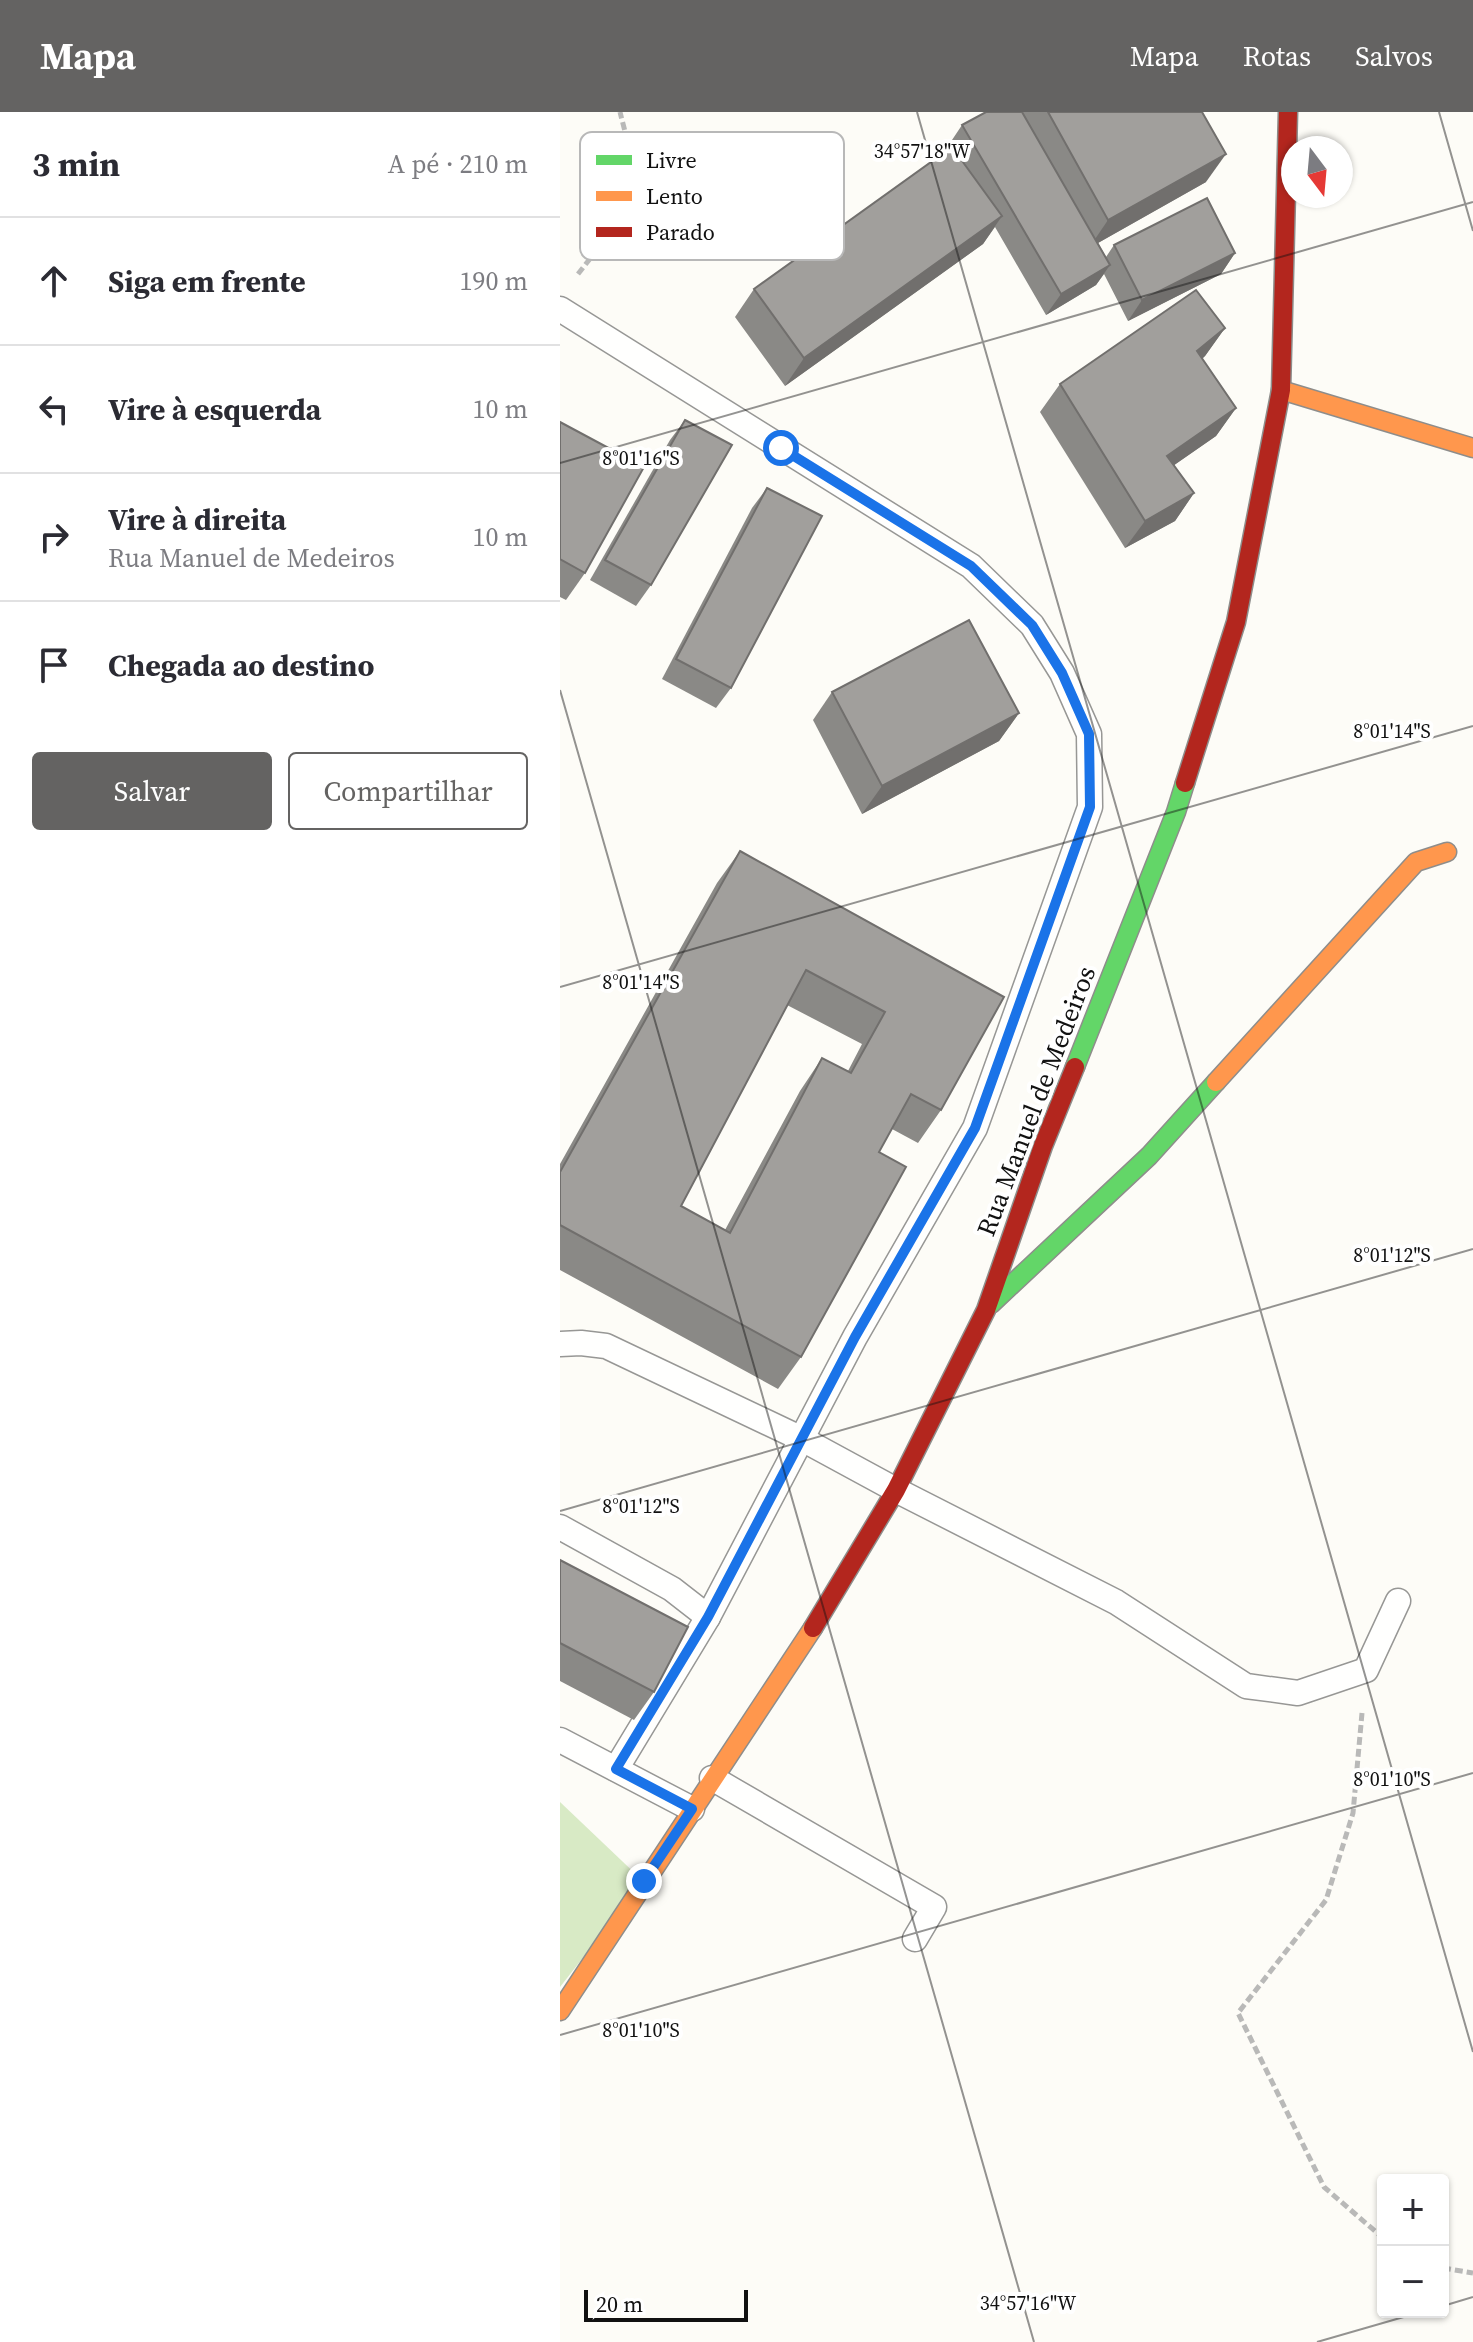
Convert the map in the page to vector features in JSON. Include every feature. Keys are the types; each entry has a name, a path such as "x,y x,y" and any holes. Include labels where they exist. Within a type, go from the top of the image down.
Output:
{"main road":[{"name":"Rua Manuel de Medeiros","path":"560,2011 832,1599 896,1490 986,1310 1043,1146 1176,812 1236,622 1281,390 1288,112"},
{"path":"1281,390 1473,448"},
{"path":"986,1310 1149,1156 1416,862 1447,852"}],"lane":[{"path":"560,309 971,566 1032,625 1062,673 1089,734 1090,807 975,1128 855,1337 708,1617 616,1769"},
{"path":"560,1344 606,1346 802,1439 1116,1602 1246,1686 1298,1693 1366,1670 1398,1601"},
{"path":"560,1527 672,1589 708,1617"},
{"path":"560,1740 692,1809"},
{"path":"712,1778 934,1907 915,1939"}],"path":[{"path":"620,112 625,132"},
{"path":"569,286 589,260"},
{"path":"1366,1670 1353,1813 1326,1900 1238,2013 1324,2187 1377,2233"},
{"path":"1449,2269 1473,2273"}],"green space":[{"path":"560,1802 643,1881 560,1987"}],"building":[{"path":"986,112 1022,112 1110,265 1061,294 962,125"},
{"path":"1048,112 1202,112 1226,154 1108,220"},
{"path":"952,147 1002,216 804,358 754,289 794,260 844,260 844,224"},
{"path":"1207,198 1235,253 1142,300 1114,245"},
{"path":"1196,290 1225,328 1197,351 1236,408 1167,456 1194,493 1145,521 1060,384"},
{"path":"685,420 732,445 651,585 605,560"},
{"path":"560,422 644,467 585,573 560,559"},
{"path":"767,488 822,516 731,688 676,659"},
{"path":"969,620 1019,713 882,786 832,692"},
{"path":"740,851 1004,997 941,1110 911,1094 879,1152 906,1167 801,1357 560,1225 560,1172","holes":["806,970 885,1012 851,1073 822,1058 730,1233 681,1206"]},
{"path":"560,1560 688,1627 654,1692 560,1643"}],"traffic: fast":[{"path":"1075,1067 1185,783"},
{"path":"991,1304 1149,1156 1216,1082"}],"traffic: slow":[{"path":"1281,390 1473,448"},
{"path":"1216,1082 1416,862 1447,852"},
{"path":"560,2011 813,1628"}],"traffic: jam":[{"path":"1185,783 1236,622 1281,390 1288,112"},
{"path":"813,1628 896,1490 986,1310 1043,1146 1075,1067"}],"route":[{"path":"644,1881 692,1809 616,1769 708,1617 855,1337 975,1128 1090,807 1089,734 1062,673 1032,625 971,566 781,448"}]}
